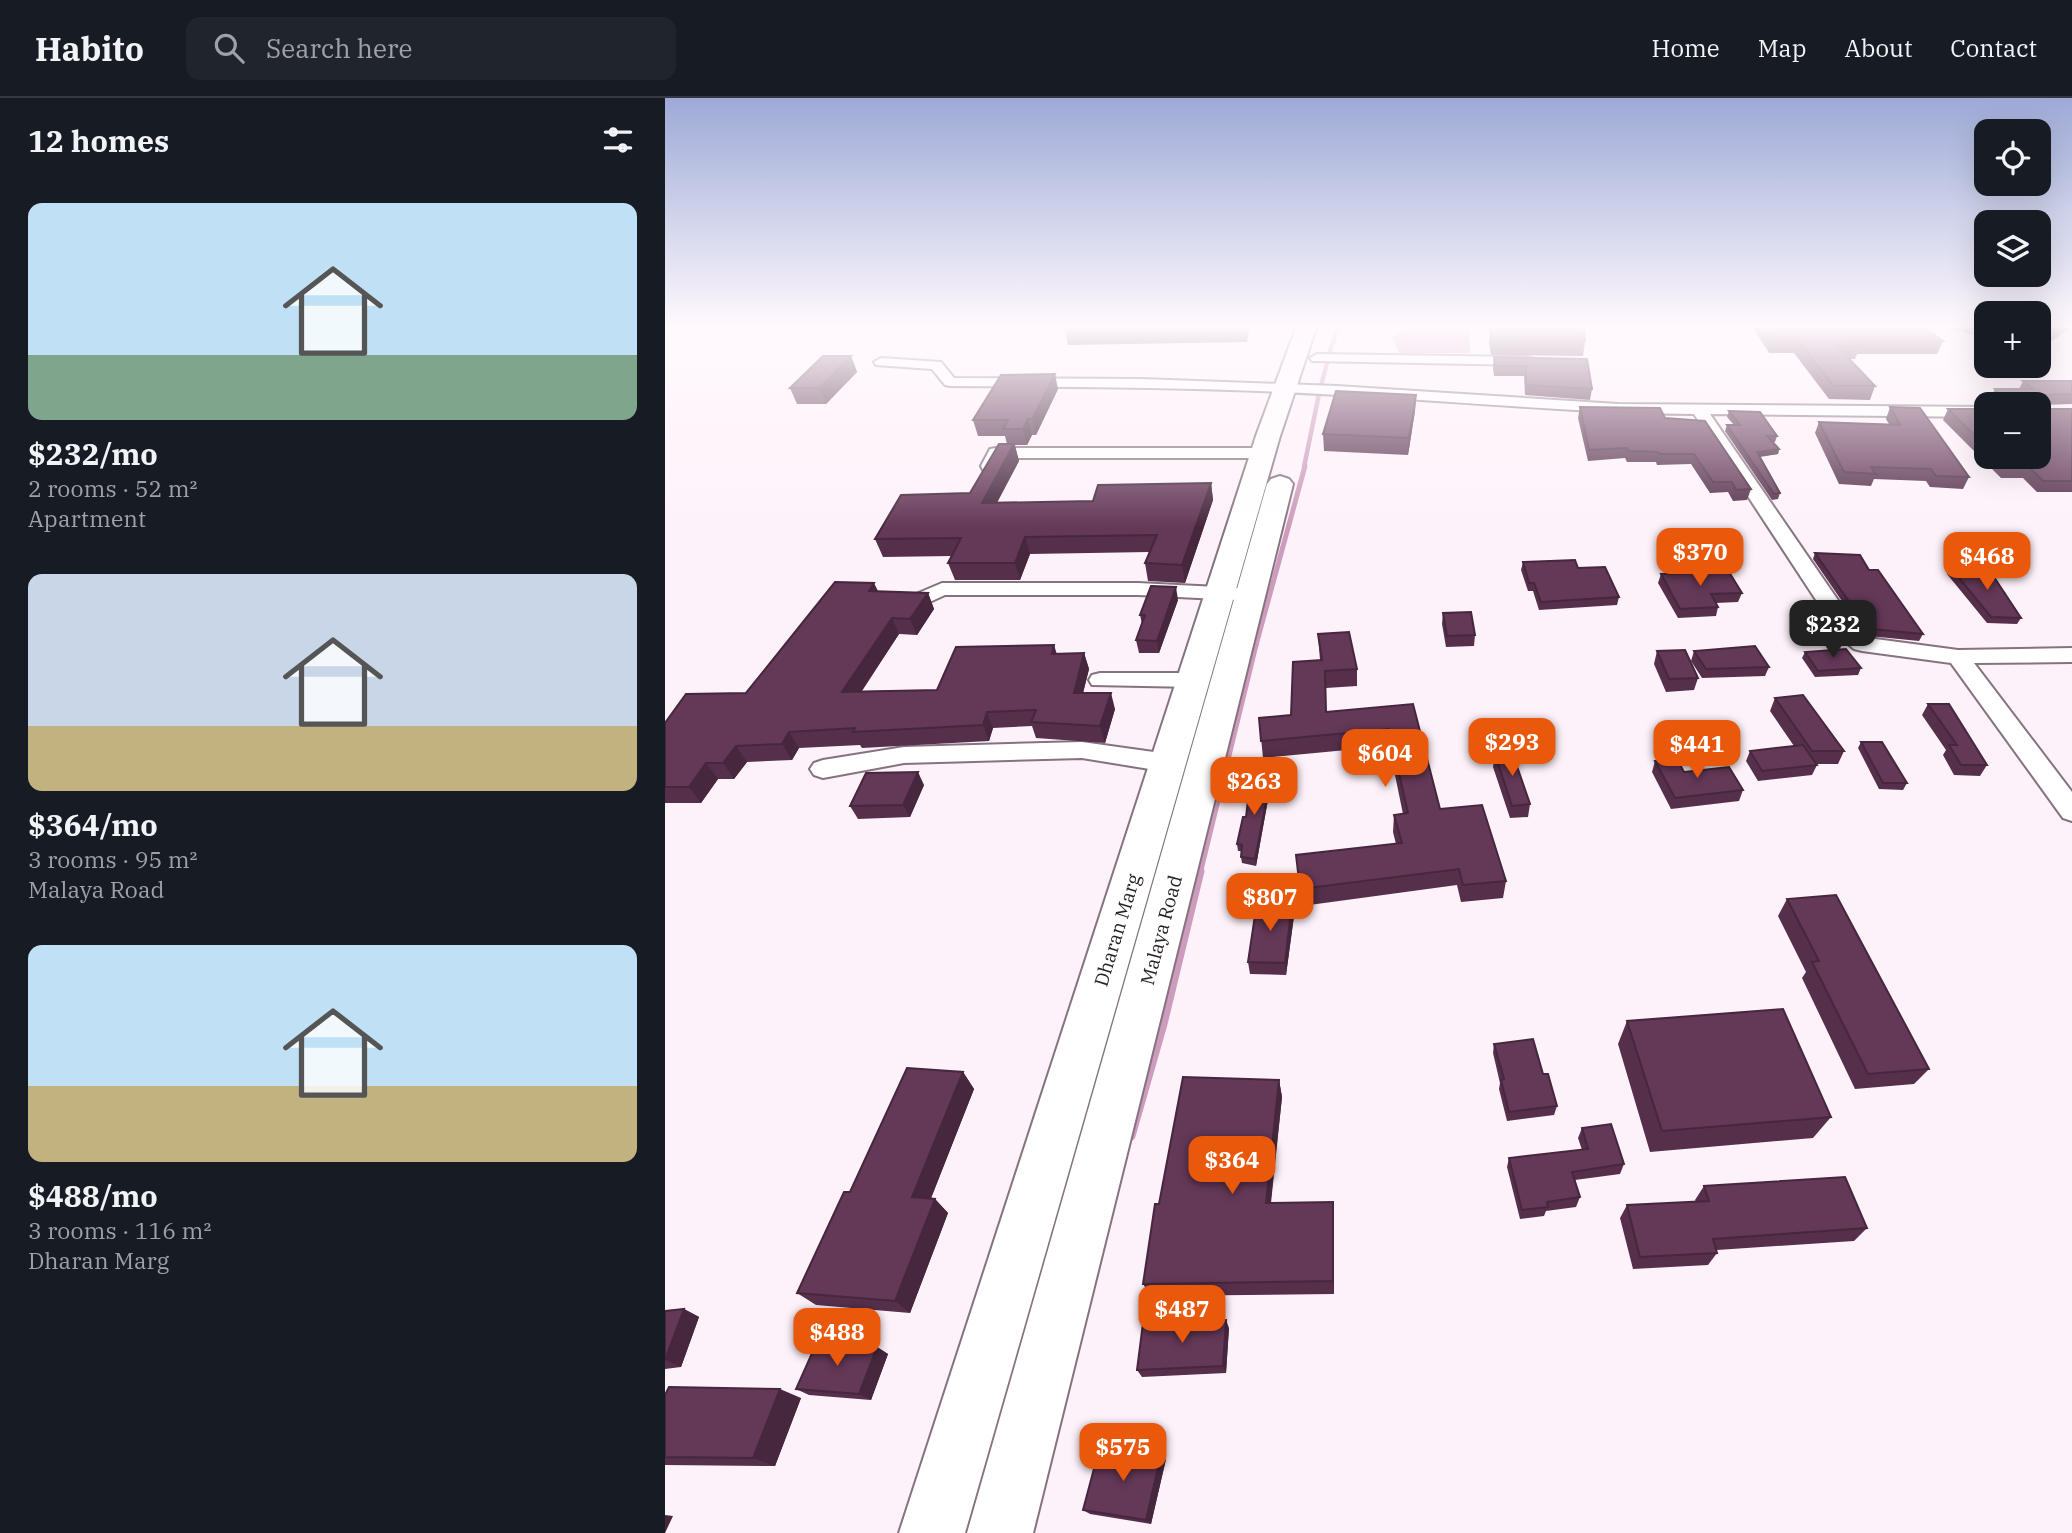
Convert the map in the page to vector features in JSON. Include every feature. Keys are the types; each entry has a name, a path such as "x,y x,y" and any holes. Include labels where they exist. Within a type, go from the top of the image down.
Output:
{"main road":[{"name":"Dharan Marg","path":"932,1533 1194,680 1235,594 1263,453 1290,395"},
{"name":"Malaya Road","path":"1000,1533 1235,594 1297,395"}],"street":[{"path":"1496,395 1557,407 1974,412"},
{"path":"1699,410 1849,633 1863,644 1958,657 2072,655"},
{"path":"978,484 996,453 1263,453"},
{"path":"916,601 942,589 1138,589 1235,594"},
{"path":"1958,657 2072,811"},
{"path":"1100,680 1194,680"},
{"path":"823,769 904,755 1082,750 1168,763"}],"building":[{"path":"989,395 1044,395 1032,419 1028,419 1023,429 1003,429 1008,420 973,420"},
{"path":"1335,395 1416,395 1409,438 1323,434"},
{"path":"1580,407 1660,408 1665,418 1705,421 1751,489 1736,490 1732,482 1713,482 1694,454 1660,454 1629,451 1627,448 1589,450"},
{"path":"1890,407 1920,408 1969,477 1936,476 1931,469 1871,467 1876,474 1844,472 1819,422 1900,425"},
{"path":"1948,409 1974,409 1974,435"},
{"path":"2051,409 2072,409 2072,481 2043,481 2031,469 2051,469"},
{"path":"1729,411 1760,412 1777,436 1767,436 1779,449 1757,452 1780,493 1774,494 1727,425 1740,425"},
{"path":"999,444 1014,444 982,503 1093,501 1098,485 1211,483 1182,565 1145,563 1157,535 1025,537 1015,563 948,563 961,538 875,539 901,495 970,493"},
{"path":"1815,553 1860,555 1869,570 1878,570 1923,634 1872,629 1862,620"},
{"path":"1575,560 1578,568 1605,567 1619,597 1541,602 1534,583 1529,583 1523,562"},
{"path":"1951,568 1988,568 2021,618 1991,617"},
{"path":"1729,572 1742,593 1711,594 1718,607 1680,609 1661,574"},
{"path":"835,582 874,583 869,591 928,593 910,619 892,618 842,692 937,690 956,647 1054,645 1052,654 1084,653 1074,693 1111,693 1100,726 1031,722 1036,710 987,712 983,725 853,732 855,728 789,732 782,744 736,746 723,763 706,763 689,787 665,787 665,723 686,694 746,693"},
{"path":"1151,586 1176,587 1157,641 1136,640 1145,615 1140,615"},
{"path":"1471,612 1475,635 1447,636 1443,613"},
{"path":"1349,632 1357,669 1325,671 1326,712 1413,704 1440,809 1482,805 1506,881 1463,885 1459,869 1300,889 1296,855 1402,843 1394,815 1408,813 1389,729 1261,741 1259,718 1291,715 1293,662 1322,660 1318,634"},
{"path":"1755,646 1769,667 1706,669 1694,651"},
{"path":"1846,649 1861,668 1818,671 1805,652"},
{"path":"1685,650 1698,678 1669,679 1657,651"},
{"path":"1803,695 1844,751 1812,751 1775,698"},
{"path":"1928,704 1949,704 1987,765 1961,765 1949,745 1957,745"},
{"path":"1861,742 1882,742 1907,783 1883,783"},
{"path":"1803,745 1817,765 1762,771 1750,751"},
{"path":"1511,749 1530,804 1512,806 1495,754"},
{"path":"1677,759 1684,772 1729,767 1743,790 1675,798 1655,761"},
{"path":"918,772 903,805 850,806 866,773"},
{"path":"1251,777 1271,777 1255,859 1241,857 1242,845 1237,844 1243,817 1246,817"},
{"path":"1836,895 1929,1069 1868,1074 1812,962 1819,961 1787,899"},
{"path":"1257,902 1292,903 1285,963 1248,962"},
{"path":"1783,1009 1831,1117 1662,1131 1627,1021"},
{"path":"1533,1039 1543,1074 1548,1074 1557,1106 1509,1112 1501,1080 1504,1079 1494,1044"},
{"path":"907,1068 963,1072 912,1197 935,1199 895,1301 797,1293 844,1192 850,1192"},
{"path":"1183,1077 1279,1080 1266,1203 1333,1202 1333,1281 1143,1284 1155,1204 1159,1204"},
{"path":"1611,1124 1624,1164 1572,1172 1580,1197 1547,1202 1548,1207 1522,1210 1509,1158 1588,1149 1582,1128"},
{"path":"1845,1177 1867,1228 1713,1239 1717,1253 1640,1257 1627,1205 1709,1201 1704,1186"},
{"path":"684,1309 665,1360 665,1311"},
{"path":"1226,1320 1223,1366 1137,1370 1143,1323"},
{"path":"817,1342 877,1347 859,1394 796,1389"},
{"path":"669,1387 780,1389 753,1458 665,1457 665,1395"},
{"path":"1100,1446 1161,1454 1146,1520 1083,1510"}],"waterway":[{"path":"1304,467 1319,395"},
{"path":"1256,645 1305,466"},
{"path":"1200,872 1256,643"},
{"path":"1131,1136 1163,1024 1200,871"}]}
